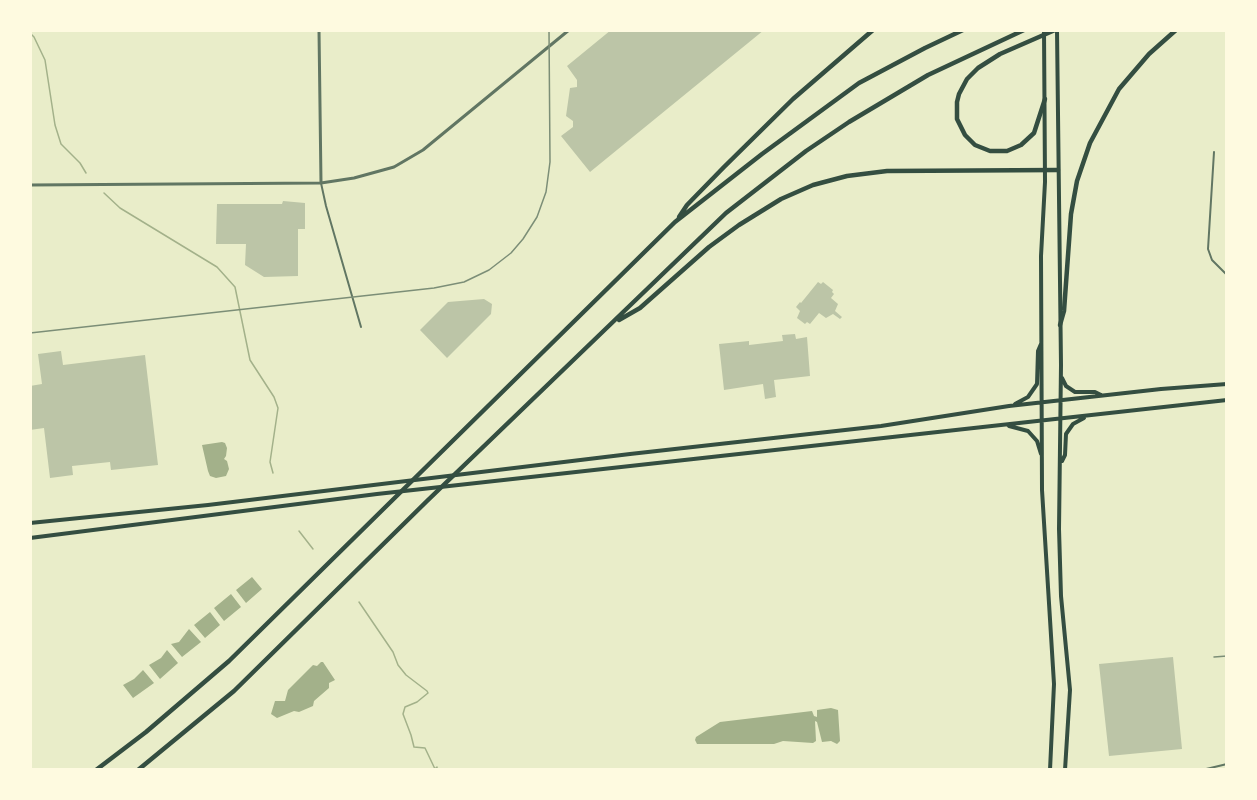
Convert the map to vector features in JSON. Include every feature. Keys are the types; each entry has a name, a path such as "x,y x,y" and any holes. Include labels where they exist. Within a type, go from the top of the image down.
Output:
{"highway":[{"path":"675,222 695,197 793,99 873,30"},
{"path":"96,770 146,732 237,653 675,222 790,132 859,84 963,30"},
{"path":"138,770 234,691 726,213 806,151 849,122 928,75 1024,30"},
{"path":"1045,99 1034,133 1024,143 1007,151 990,151 975,145 965,135 957,119 959,94 967,79 978,68 1000,54 1056,30"},
{"path":"1060,325 1064,311 1071,214 1077,181 1090,143 1119,89 1149,54 1176,30"},
{"path":"611,324 640,308 739,225 781,199 813,185 847,176 887,171 1058,170"}],"main road":[{"path":"1044,30 1045,170 1041,256 1042,510 1054,684 1050,770"},
{"path":"1056,30 1061,365 1059,530 1061,596 1070,690 1065,770"},
{"path":"1009,406 1023,401 1034,389 1038,378 1038,351 1042,343"},
{"path":"1061,365 1064,382 1071,390 1081,393 1095,392 1102,395"},
{"path":"30,523 881,426 1009,406 1102,395 1227,384"},
{"path":"30,538 377,494 1227,400"},
{"path":"1060,464 1065,455 1066,434 1076,422 1091,415"},
{"path":"1006,425 1022,428 1035,438 1039,445 1042,462"}],"street":[{"path":"319,30 321,183 361,327"},
{"path":"30,185 321,183 354,178 394,167 423,150 569,30"},
{"path":"1214,152 1209,249 1212,260 1227,275"},
{"path":"1202,770 1227,764"}],"shaded area":[{"path":"222,442 227,448 224,459 229,469 226,476 216,478 210,476 202,445"},
{"path":"252,577 262,589 246,603 236,590"},
{"path":"231,594 241,607 224,621 214,608"},
{"path":"210,612 220,625 205,638 194,625"},
{"path":"189,629 201,642 182,657 171,644 179,642"},
{"path":"167,650 178,663 160,679 149,665 161,658"},
{"path":"321,662 335,680 329,683 329,688 314,701 313,706 277,718 271,714 275,701 285,701 288,690 313,665 317,666"},
{"path":"143,670 154,683 133,698 123,685"},
{"path":"831,708 838,710 840,741 837,744 831,741 822,742 815,721 816,741 813,743 783,741 774,744 697,744 695,740 696,737 720,722 812,711 817,717 817,710"}],"building":[{"path":"611,30 764,30 590,172 561,136 573,127 573,121 566,116 570,88 577,87 577,80 567,66"},
{"path":"283,201 305,203 305,229 298,229 298,276 264,277 245,265 246,244 216,244 217,204 282,204"},
{"path":"818,282 821,284 823,282 833,290 834,294 831,298 838,304 835,311 842,317 840,319 833,314 826,318 819,313 810,324 807,322 805,324 797,318 800,311 796,307"},
{"path":"484,299 492,304 491,314 447,358 420,330 448,302"},
{"path":"795,334 796,339 807,337 810,376 774,380 776,397 765,399 763,384 724,390 719,344 749,341 749,345 783,341 782,335"},
{"path":"61,351 63,365 145,355 158,465 111,470 110,462 72,466 73,475 50,478 44,428 30,430 30,386 42,384 38,354"},
{"path":"1173,657 1182,749 1109,756 1099,664"}],"waterway":[{"path":"30,33 45,60 55,125 61,144 80,163 86,173"},
{"path":"104,193 120,208 217,267 235,287 250,360 274,397 278,408 270,462 273,473"},
{"path":"299,531 313,549"},
{"path":"359,602 393,652 398,665 406,675 428,693 417,702 405,707 403,714 414,747 425,748 437,770"}],"railway":[{"path":"30,333 434,288 464,282 489,270 511,253 523,239 537,217 546,192 550,162 549,30"},
{"path":"1214,657 1227,656"}]}
